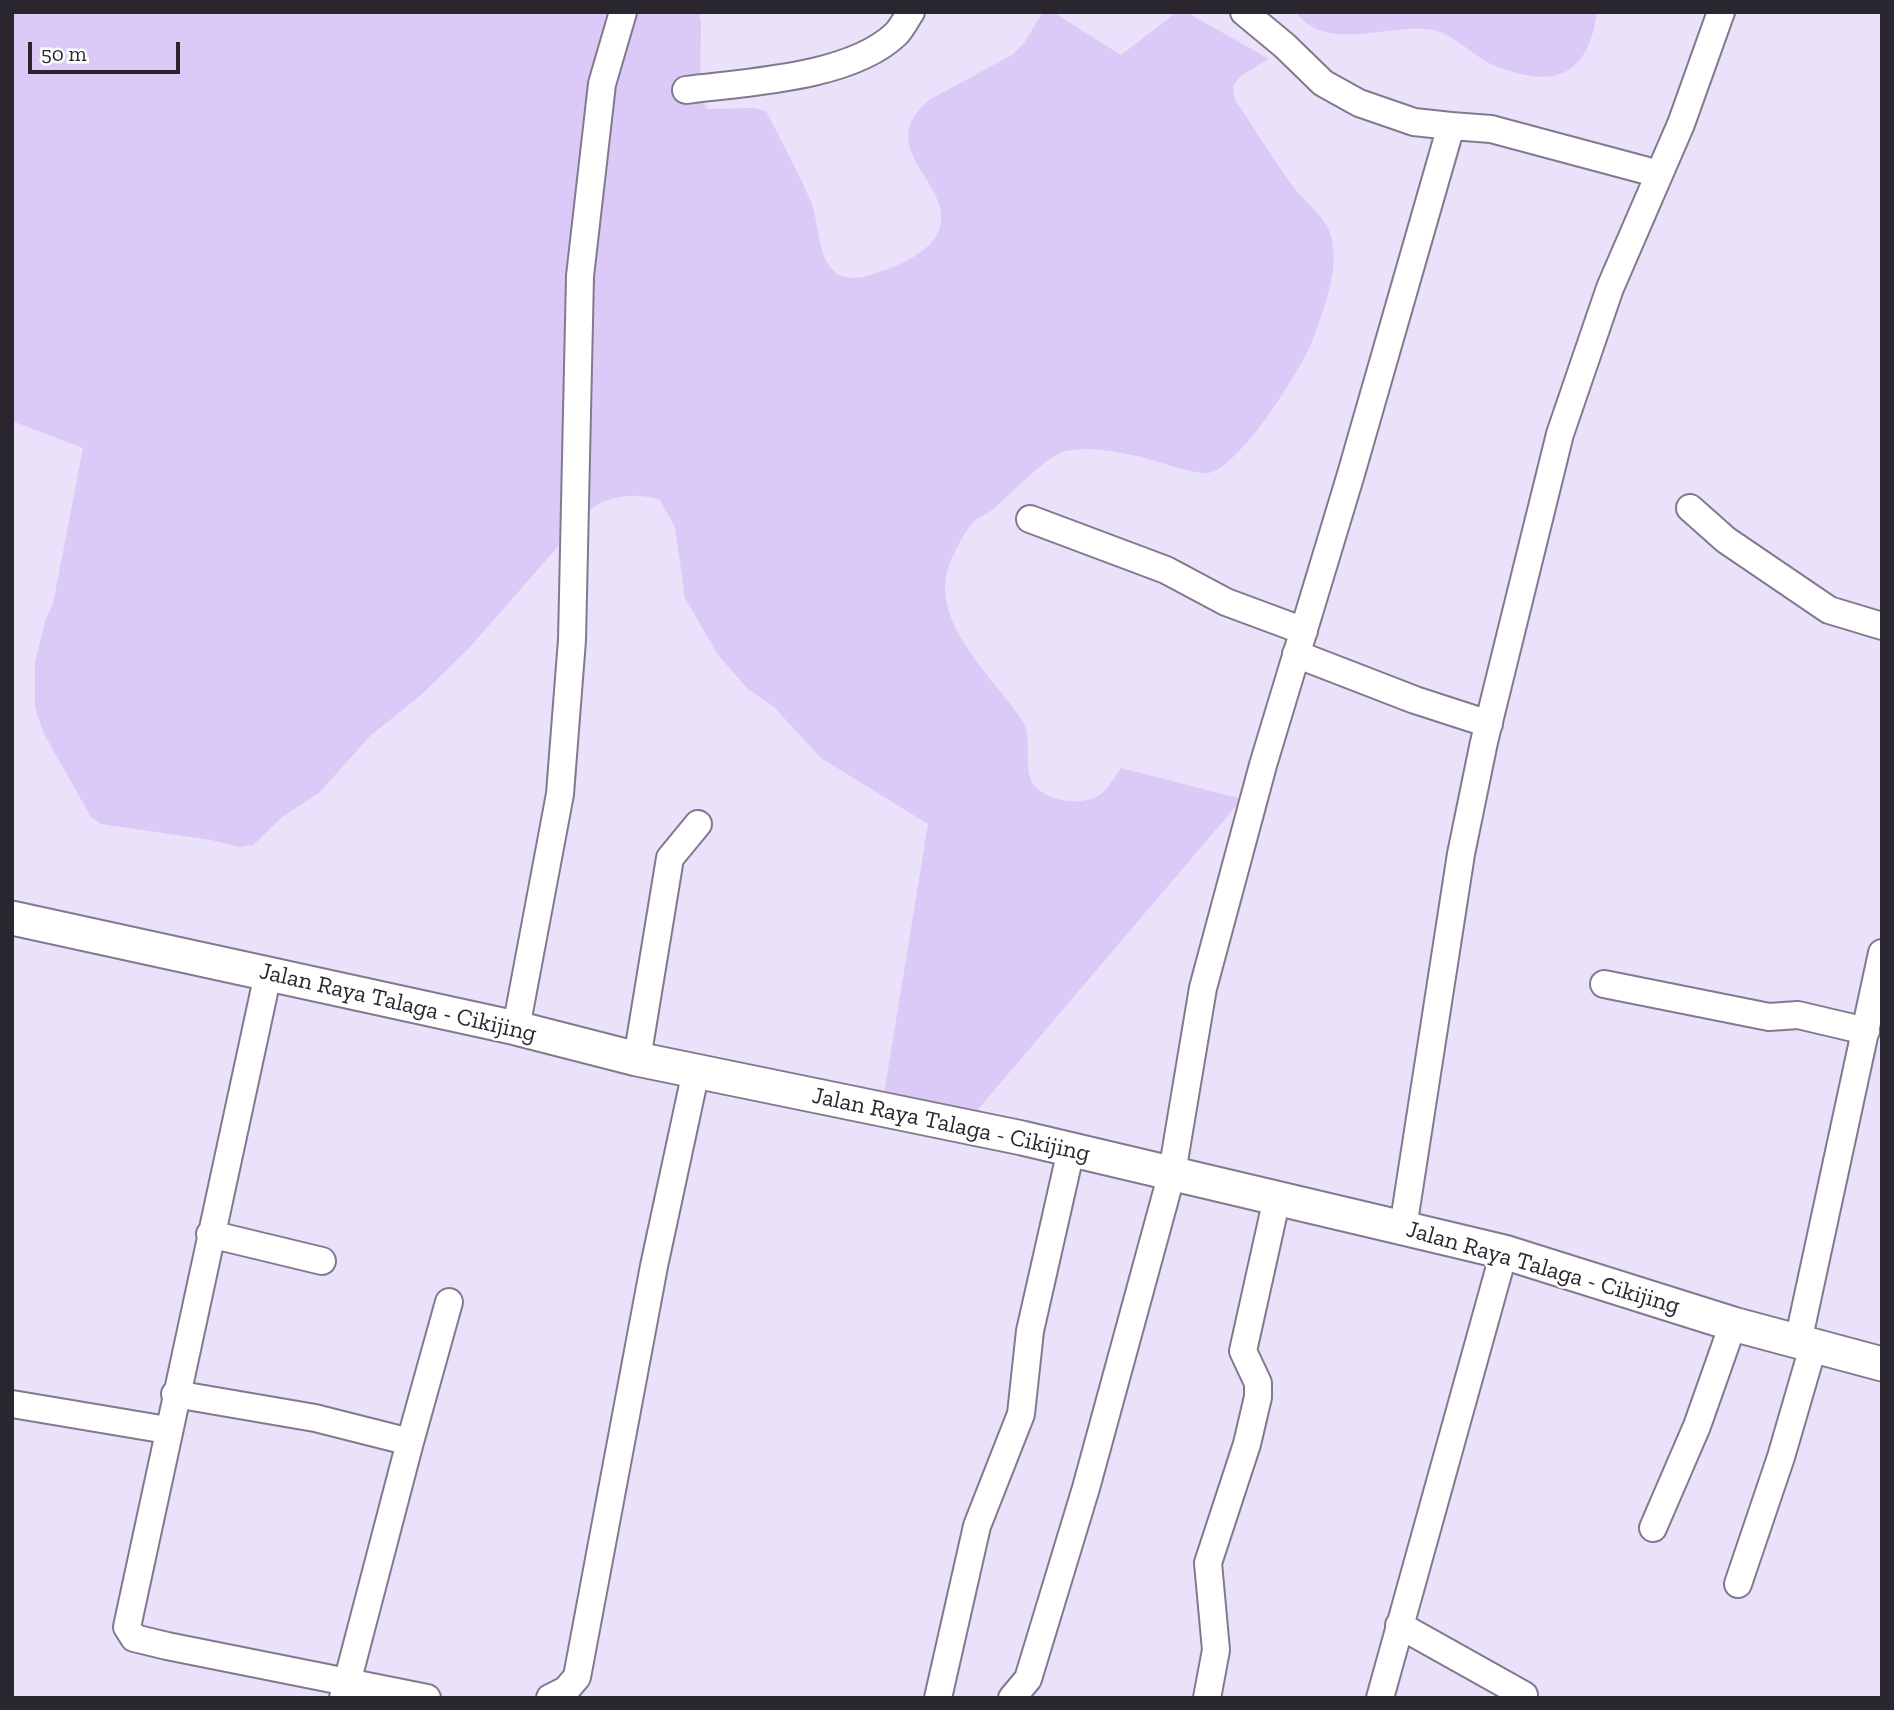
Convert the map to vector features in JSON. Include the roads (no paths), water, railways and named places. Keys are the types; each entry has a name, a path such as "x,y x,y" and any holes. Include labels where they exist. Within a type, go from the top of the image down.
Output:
{"main road":[{"name":"Jalan Raya Talaga - Cikijing","path":"12,918 516,1028 637,1059 1071,1150 1504,1252 1733,1324 1882,1364"}],"street":[{"path":"516,1028 560,794 572,640 580,276 602,84 623,12"},
{"path":"686,90 831,67 872,52 897,33 911,12"},
{"path":"1244,12 1285,46 1323,83 1359,103 1414,122 1491,129 1659,174"},
{"path":"1403,1228 1461,854 1489,724 1560,434 1610,288 1659,174 1721,12"},
{"path":"1012,1698 1028,1679 1086,1488 1172,1173 1203,988 1263,765 1451,126"},
{"path":"1690,508 1726,540 1829,610 1882,626"},
{"path":"1030,519 1166,570 1300,643 1415,700 1489,724"},
{"path":"637,1059 668,868 675,851 698,824"},
{"path":"1738,1584 1781,1457 1806,1344 1882,953"},
{"path":"268,974 167,1430 127,1627 128,1634 134,1638 345,1690 427,1698"},
{"path":"1604,984 1769,1017 1798,1015 1866,1031"},
{"path":"550,1698 566,1690 577,1677 651,1279 696,1071"},
{"path":"938,1698 977,1526 1021,1414 1030,1331 1071,1150"},
{"path":"1207,1698 1216,1650 1208,1563 1247,1444 1258,1397 1258,1382 1243,1350 1277,1198"},
{"path":"210,1234 322,1261"},
{"path":"1380,1698 1504,1252"},
{"path":"345,1690 449,1303"},
{"path":"1653,1528 1697,1426 1733,1324"},
{"path":"175,1394 315,1418 410,1442"},
{"path":"12,1404 167,1430"},
{"path":"1399,1625 1524,1695"}]}
